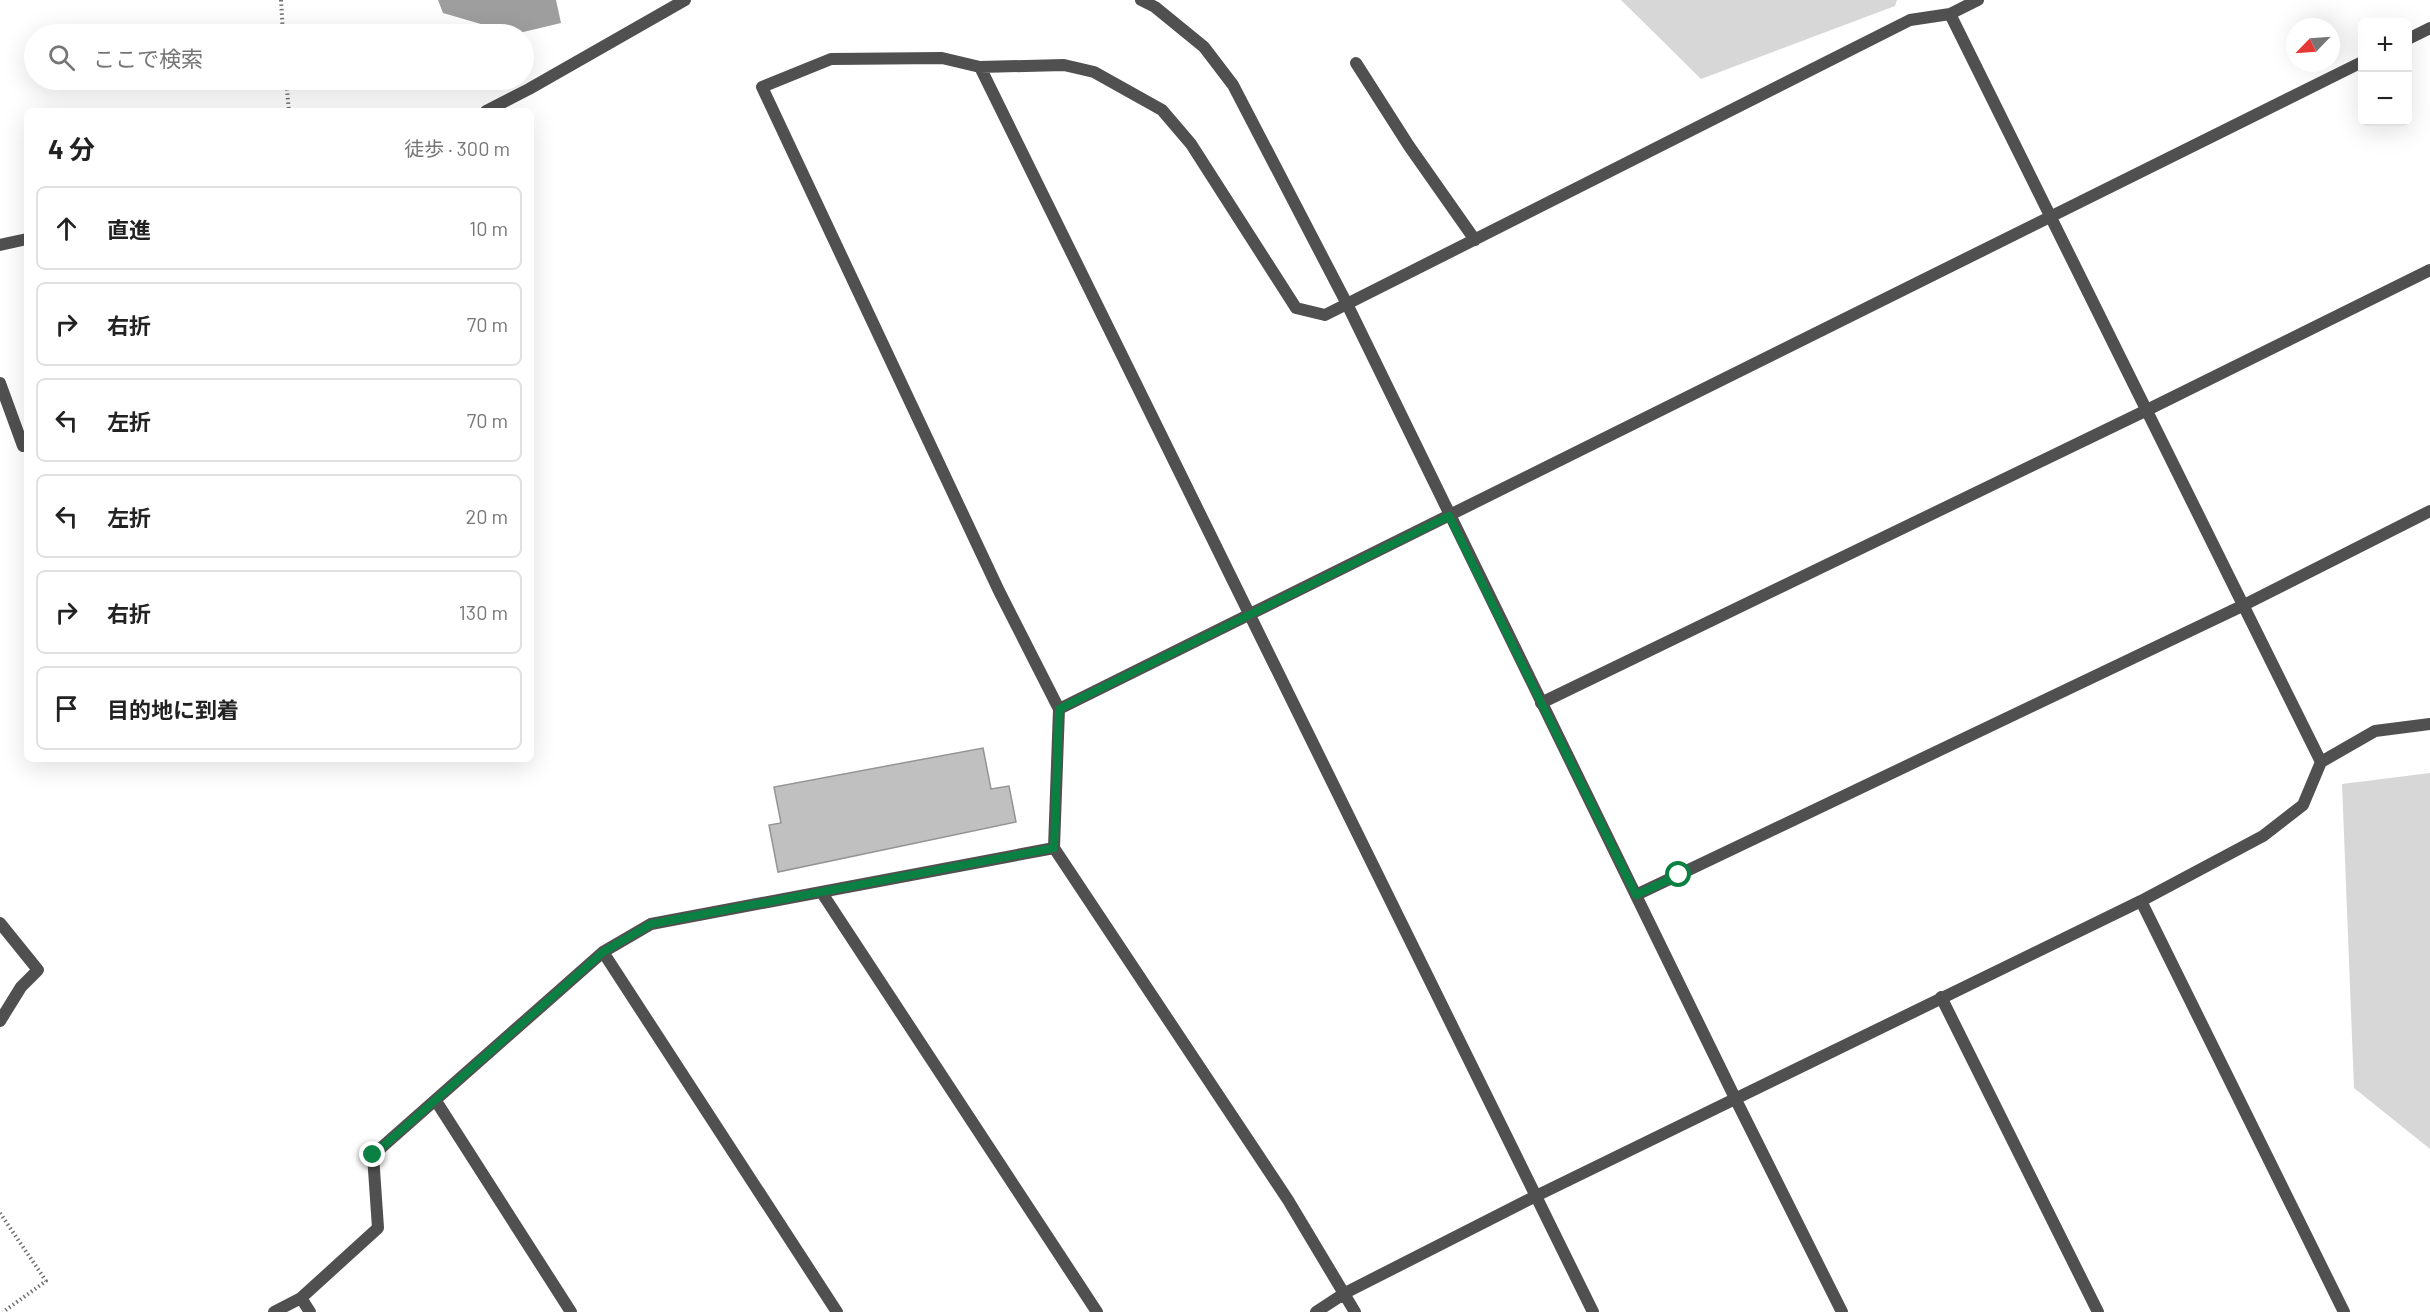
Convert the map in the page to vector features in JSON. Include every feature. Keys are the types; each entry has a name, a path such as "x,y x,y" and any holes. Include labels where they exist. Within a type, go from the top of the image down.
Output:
{"street":[{"path":"534,84 685,0"},
{"path":"1141,0 1155,7 1204,47 1233,85 1347,304 1449,516 1842,1312"},
{"path":"1355,1312 1288,1200 1054,848 1059,709 999,591 762,87 831,59 942,58 980,68 1064,65 1094,72 1162,110 1191,144 1296,308 1325,315 1910,20 1950,14 1978,0"},
{"path":"1950,14 2320,762"},
{"path":"2412,37 2430,28"},
{"path":"1356,63 1409,146 1475,240"},
{"path":"1059,709 2358,64"},
{"path":"980,68 1593,1312"},
{"path":"491,108 524,90"},
{"path":"0,245 24,240"},
{"path":"1541,703 2145,411 2430,270"},
{"path":"0,383 24,446"},
{"path":"1636,895 2242,606 2430,511"},
{"path":"1316,1312 1345,1293 1536,1196 2141,901 2263,836 2287,818 2303,805 2320,762 2374,731 2430,724"},
{"path":"274,1312 301,1298 378,1228 373,1155 603,952 651,924 1054,848"},
{"path":"822,893 1097,1312"},
{"path":"2141,901 2343,1312"},
{"path":"0,923 38,970 21,987 0,1022"},
{"path":"603,952 837,1312"},
{"path":"1941,997 2098,1312"},
{"path":"436,1101 571,1312"},
{"path":"301,1298 310,1312"}],"path":[{"path":"281,0 282,24"},
{"path":"287,90 289,108"},
{"path":"0,1213 46,1281 3,1312"}],"shaded area":[{"path":"438,0 556,0 561,23 534,29 534,24 481,24 443,13"},
{"path":"1621,0 1897,0 1895,6 1701,79"},
{"path":"2430,773 2430,1149 2354,1088 2342,784"}],"building":[{"path":"983,748 991,789 1009,786 1016,822 778,872 769,825 781,823 774,787"}],"route":[{"path":"373,1155 603,952 651,924 1054,848 1059,709 1449,516 1636,895 1679,875"}]}
